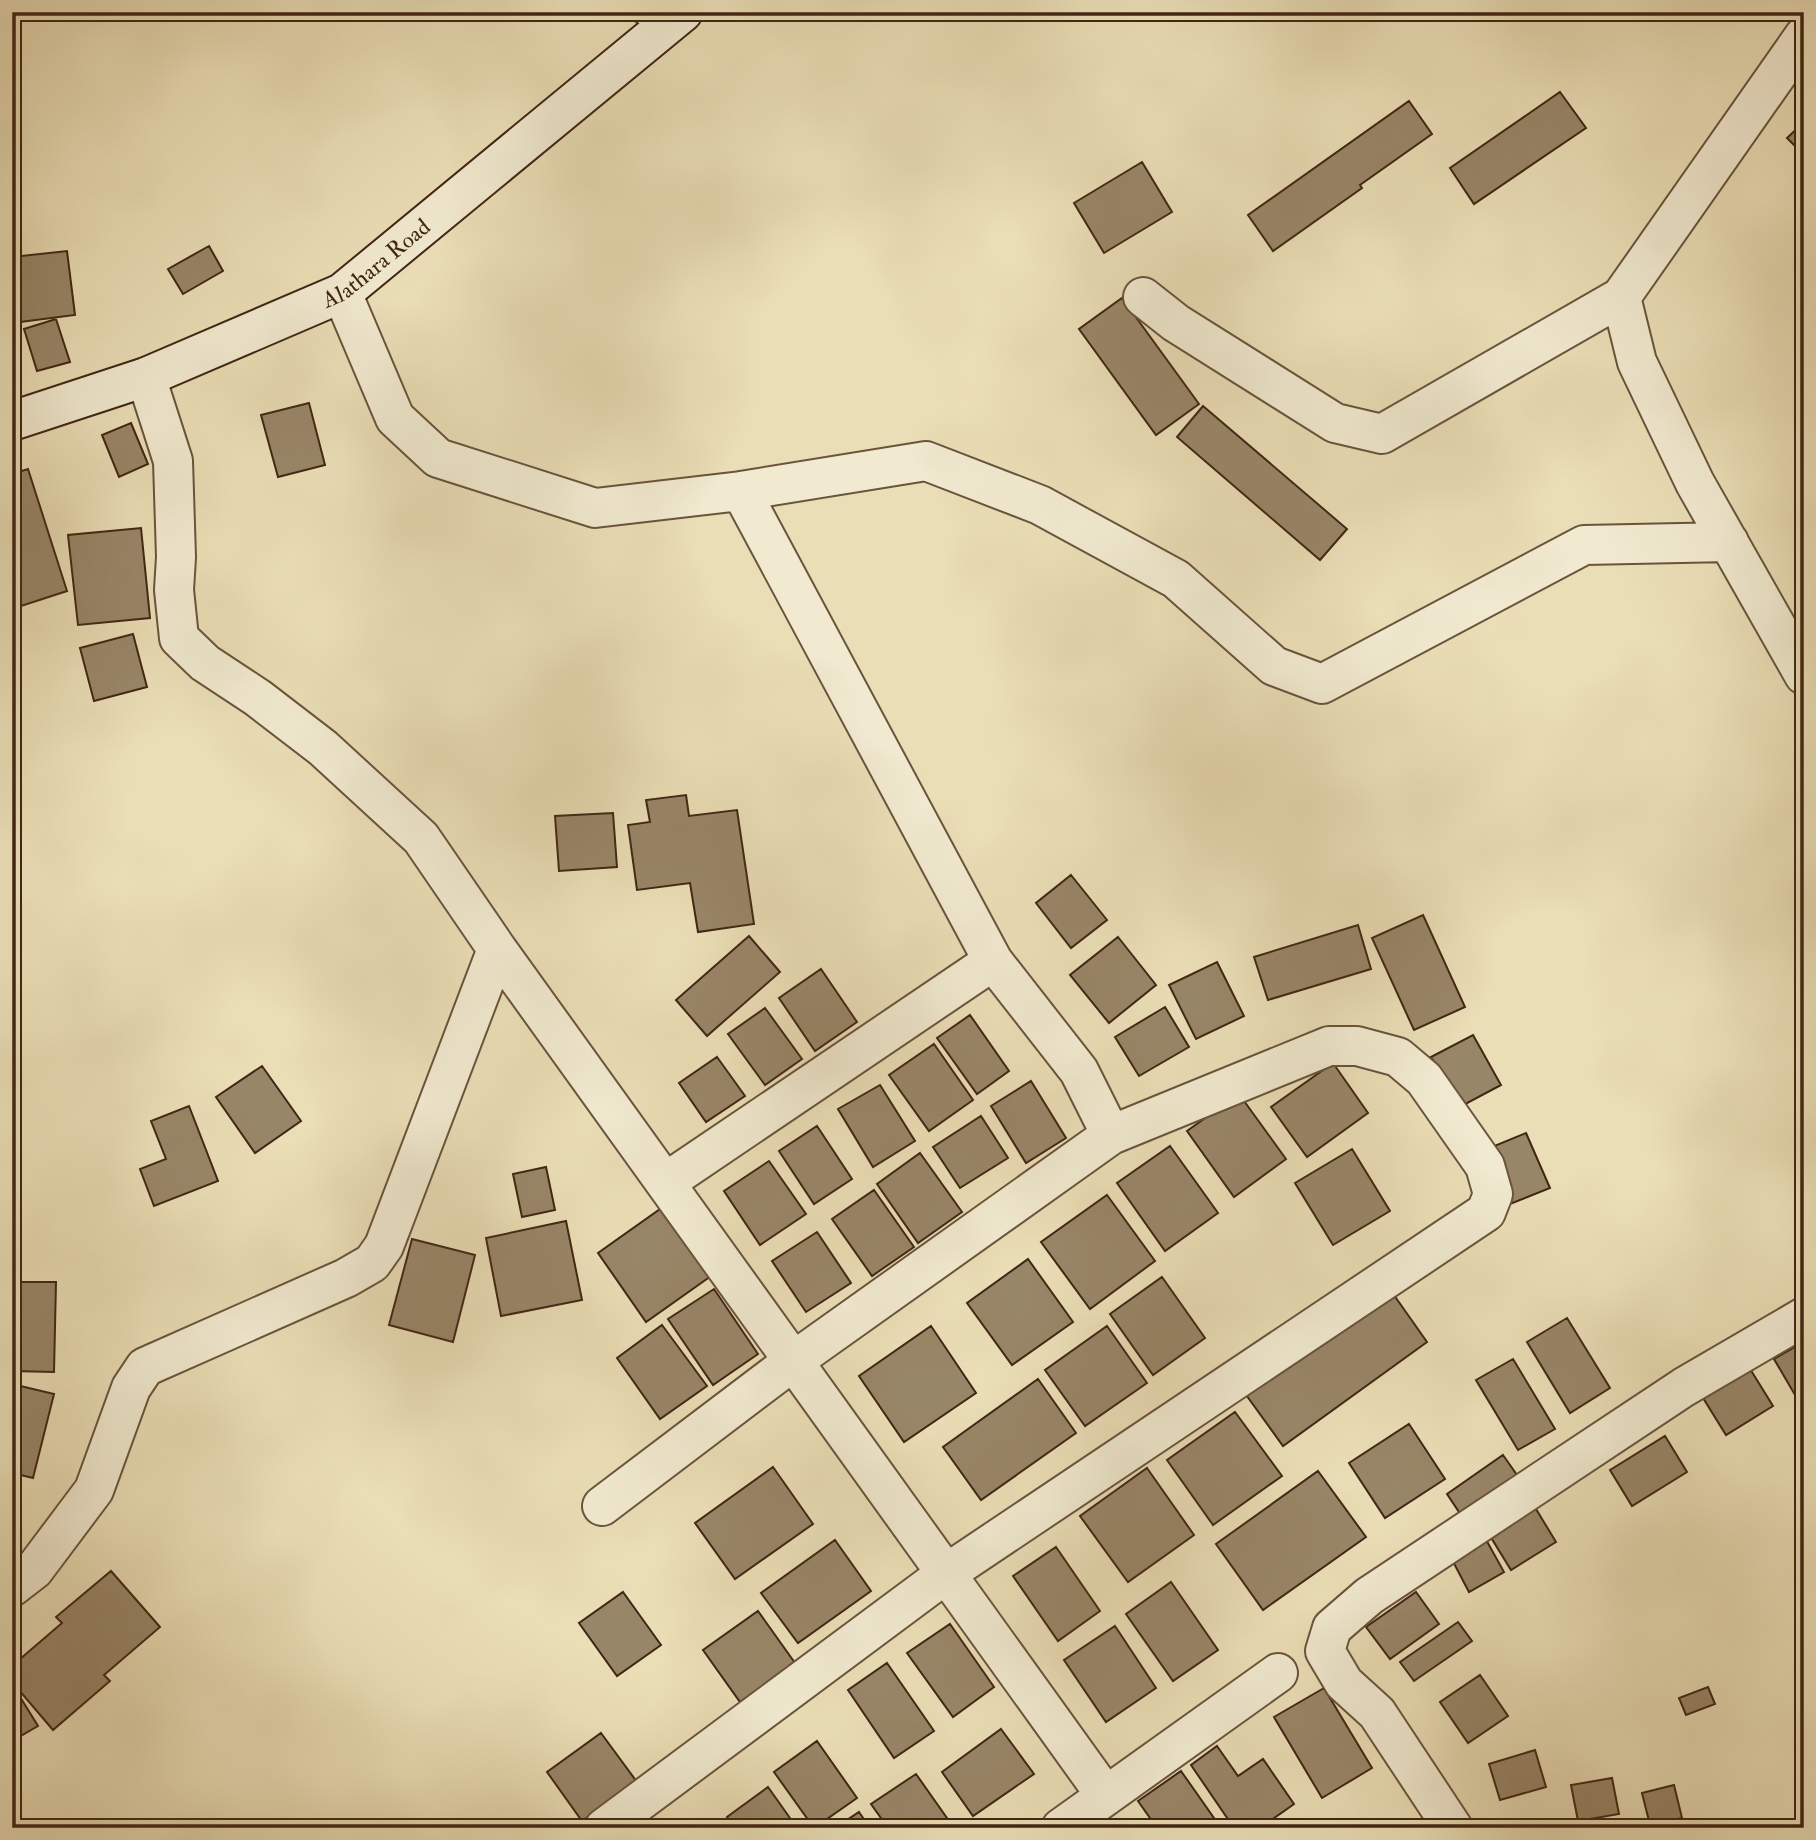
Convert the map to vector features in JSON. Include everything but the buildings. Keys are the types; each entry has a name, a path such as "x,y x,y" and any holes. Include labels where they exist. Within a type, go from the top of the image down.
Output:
{"street":[{"name":"Alathara Road","path":"12,421 146,377 342,293 664,17"},
{"path":"1143,297 1177,323 1335,423 1382,433 1621,297 1804,36"},
{"path":"342,293 395,418 438,458 595,508 741,491 926,461 1040,505 1176,579 1274,666 1322,684 1584,545 1729,542"},
{"path":"1621,297 1637,362 1695,483 1804,675"},
{"path":"146,377 173,461 176,557 174,590 179,638 205,663 258,698 323,748 421,838 497,949 792,1362 1106,1796"},
{"path":"741,491 993,961 1079,1072 1111,1135"},
{"path":"12,1587 34,1570 94,1490 131,1388 145,1367 346,1278 372,1263 384,1246 497,949"},
{"path":"666,1182 993,961"},
{"path":"602,1506 792,1362 1111,1135 1329,1046 1357,1046 1398,1057 1424,1079 1485,1166 1493,1194 1486,1212 947,1573 604,1828"},
{"path":"1453,1828 1377,1713 1338,1673 1325,1651 1332,1628 1370,1596 1684,1387 1804,1317"},
{"path":"1061,1828 1278,1673"}]}
